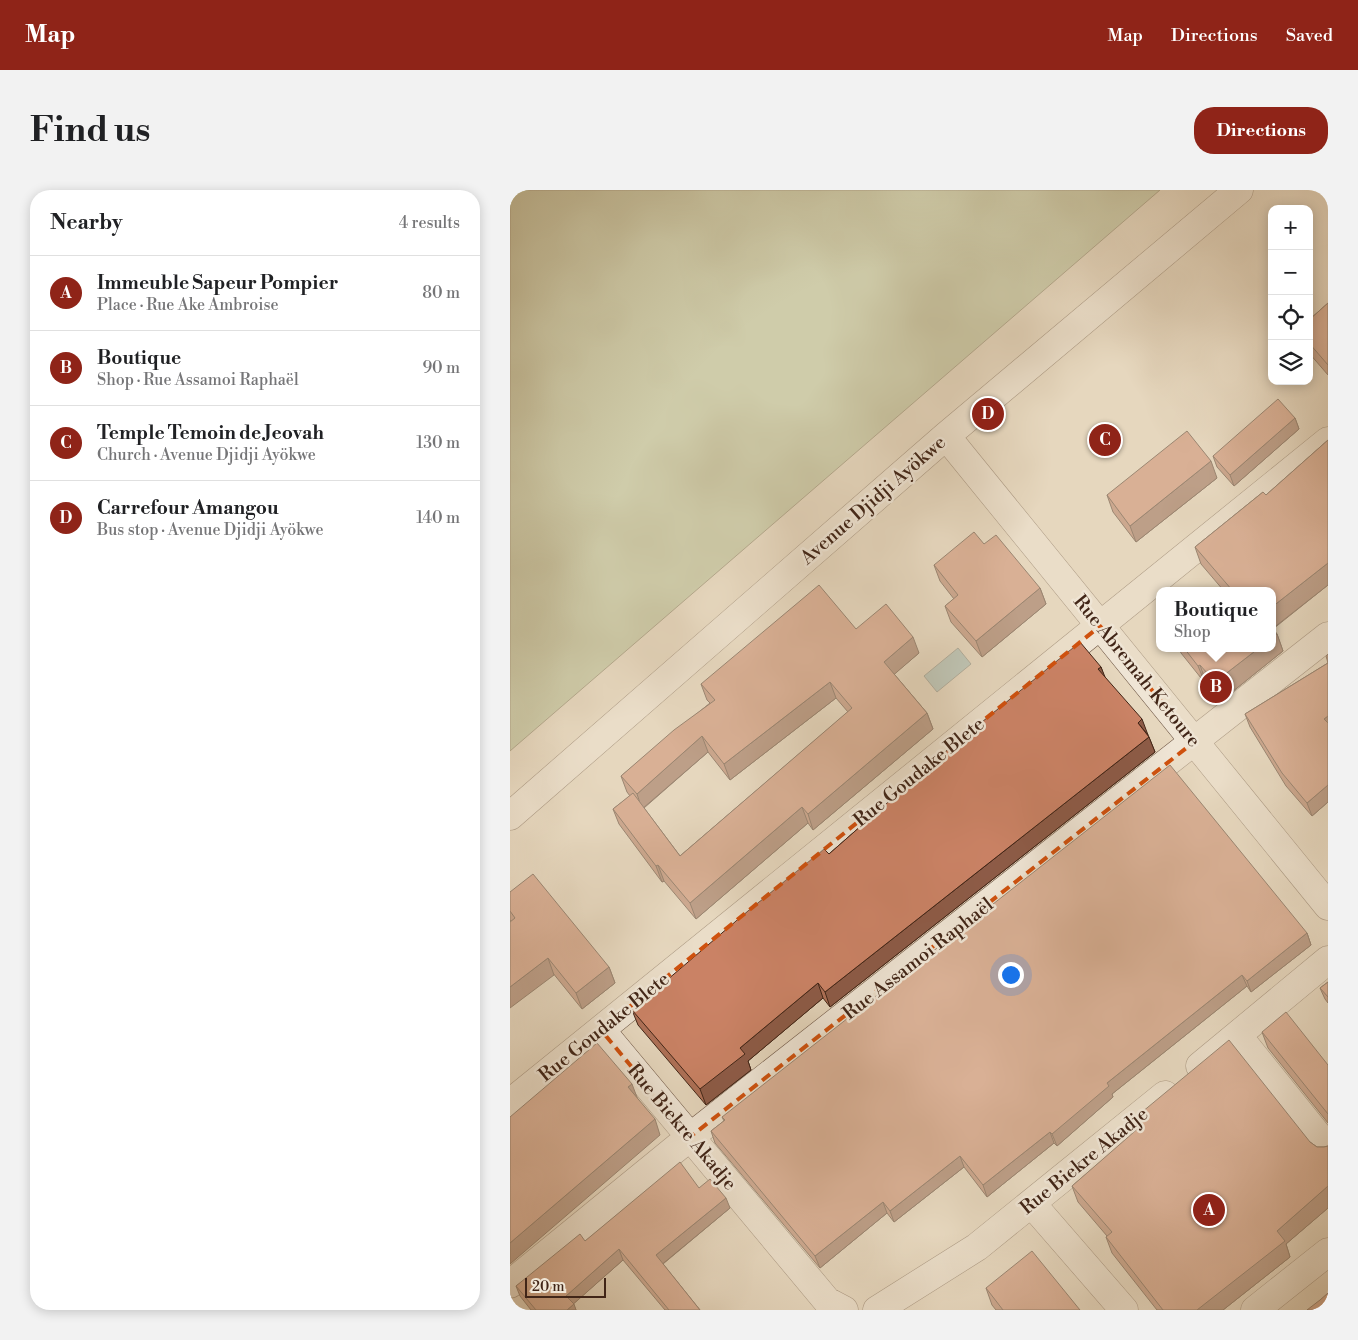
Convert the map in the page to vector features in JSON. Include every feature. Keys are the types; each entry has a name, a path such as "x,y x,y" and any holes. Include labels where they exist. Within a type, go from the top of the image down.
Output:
{"street":[{"name":"Avenue Djidji Ayökwe","path":"510,816 946,436 1239,190"},
{"name":"Rue Abremah Ketoure","path":"946,436 1328,906"},
{"name":"Rue Goudake Blete","path":"510,1103 1328,441"},
{"name":"Rue Assamoi Raphaël","path":"510,1284 690,1137 1328,636"},
{"name":"Rue Biekre Akadje","path":"877,1310 977,1247 1238,1036 1328,960"},
{"name":"Rue Biekre Akadje","path":"601,1030 827,1301 844,1310"},
{"path":"1238,1036 1328,1148"},
{"path":"1032,1204 1124,1310"},
{"path":"1255,1310 1328,1252"}],"highlighted area":[{"path":"1100,626 1194,742 690,1137 601,1030"}],"green space":[{"path":"510,190 1160,190 510,751"}],"water":[{"path":"958,648 971,664 937,692 924,676"}],"building":[{"path":"1328,303 1328,365 1313,348 1313,316"},
{"path":"1278,399 1295,418 1230,475 1213,456"},
{"path":"1187,431 1211,461 1130,526 1107,495"},
{"path":"1328,440 1328,563 1276,604 1276,587 1229,587 1195,547 1263,492 1266,495"},
{"path":"974,532 984,544 996,535 1040,588 976,641 945,606 958,595 934,565"},
{"path":"819,585 856,629 886,604 913,637 884,662 927,713 808,814 802,807 690,903 658,865 656,866 613,809 633,793 680,856 852,708 830,682 724,764 702,736 637,794 621,776 674,730 715,700 701,684"},
{"path":"1080,642 1101,667 1098,669 1142,719 1138,723 1149,737 825,992 818,983 740,1048 745,1054 700,1089 632,1010 824,849 829,854 903,789 902,787"},
{"path":"1187,652 1254,652 1215,682 1200,665 1198,666"},
{"path":"1328,663 1328,716 1324,719 1328,723 1328,785 1307,803 1282,773 1245,714"},
{"path":"1170,765 1307,933 1247,981 1242,975 1107,1083 1109,1086 1052,1134 1050,1132 983,1185 960,1156 890,1211 883,1202 815,1256 711,1131 725,1120 722,1117"},
{"path":"533,874 609,967 576,993 548,958 510,987 510,922 515,918 510,911 510,892"},
{"path":"1328,982 1328,997 1320,988"},
{"path":"1286,1012 1328,1065 1328,1114 1262,1032"},
{"path":"1229,1040 1310,1142 1317,1147 1328,1146 1328,1186 1277,1231 1285,1241 1197,1310 1163,1310 1106,1237 1112,1232 1072,1186 1142,1125 1136,1117"},
{"path":"597,1043 632,1084 628,1087 655,1119 510,1243 510,1117"},
{"path":"680,1162 699,1188 710,1179 726,1198 656,1255 700,1310 669,1310 619,1249 566,1296 574,1304 567,1310 536,1310 516,1286 580,1234 585,1241"},
{"path":"1032,1251 1080,1310 1003,1310 986,1288"},
{"path":"1328,1293 1328,1310 1307,1310 1320,1300"}],"place":[{"name":"Carrefour Amangou","path":"988,414"},
{"name":"Temple Temoin de Jeovah","path":"1105,440"},
{"name":"Boutique","path":"1216,687"},
{"name":"Immeuble Sapeur Pompier","path":"1209,1210"}]}
